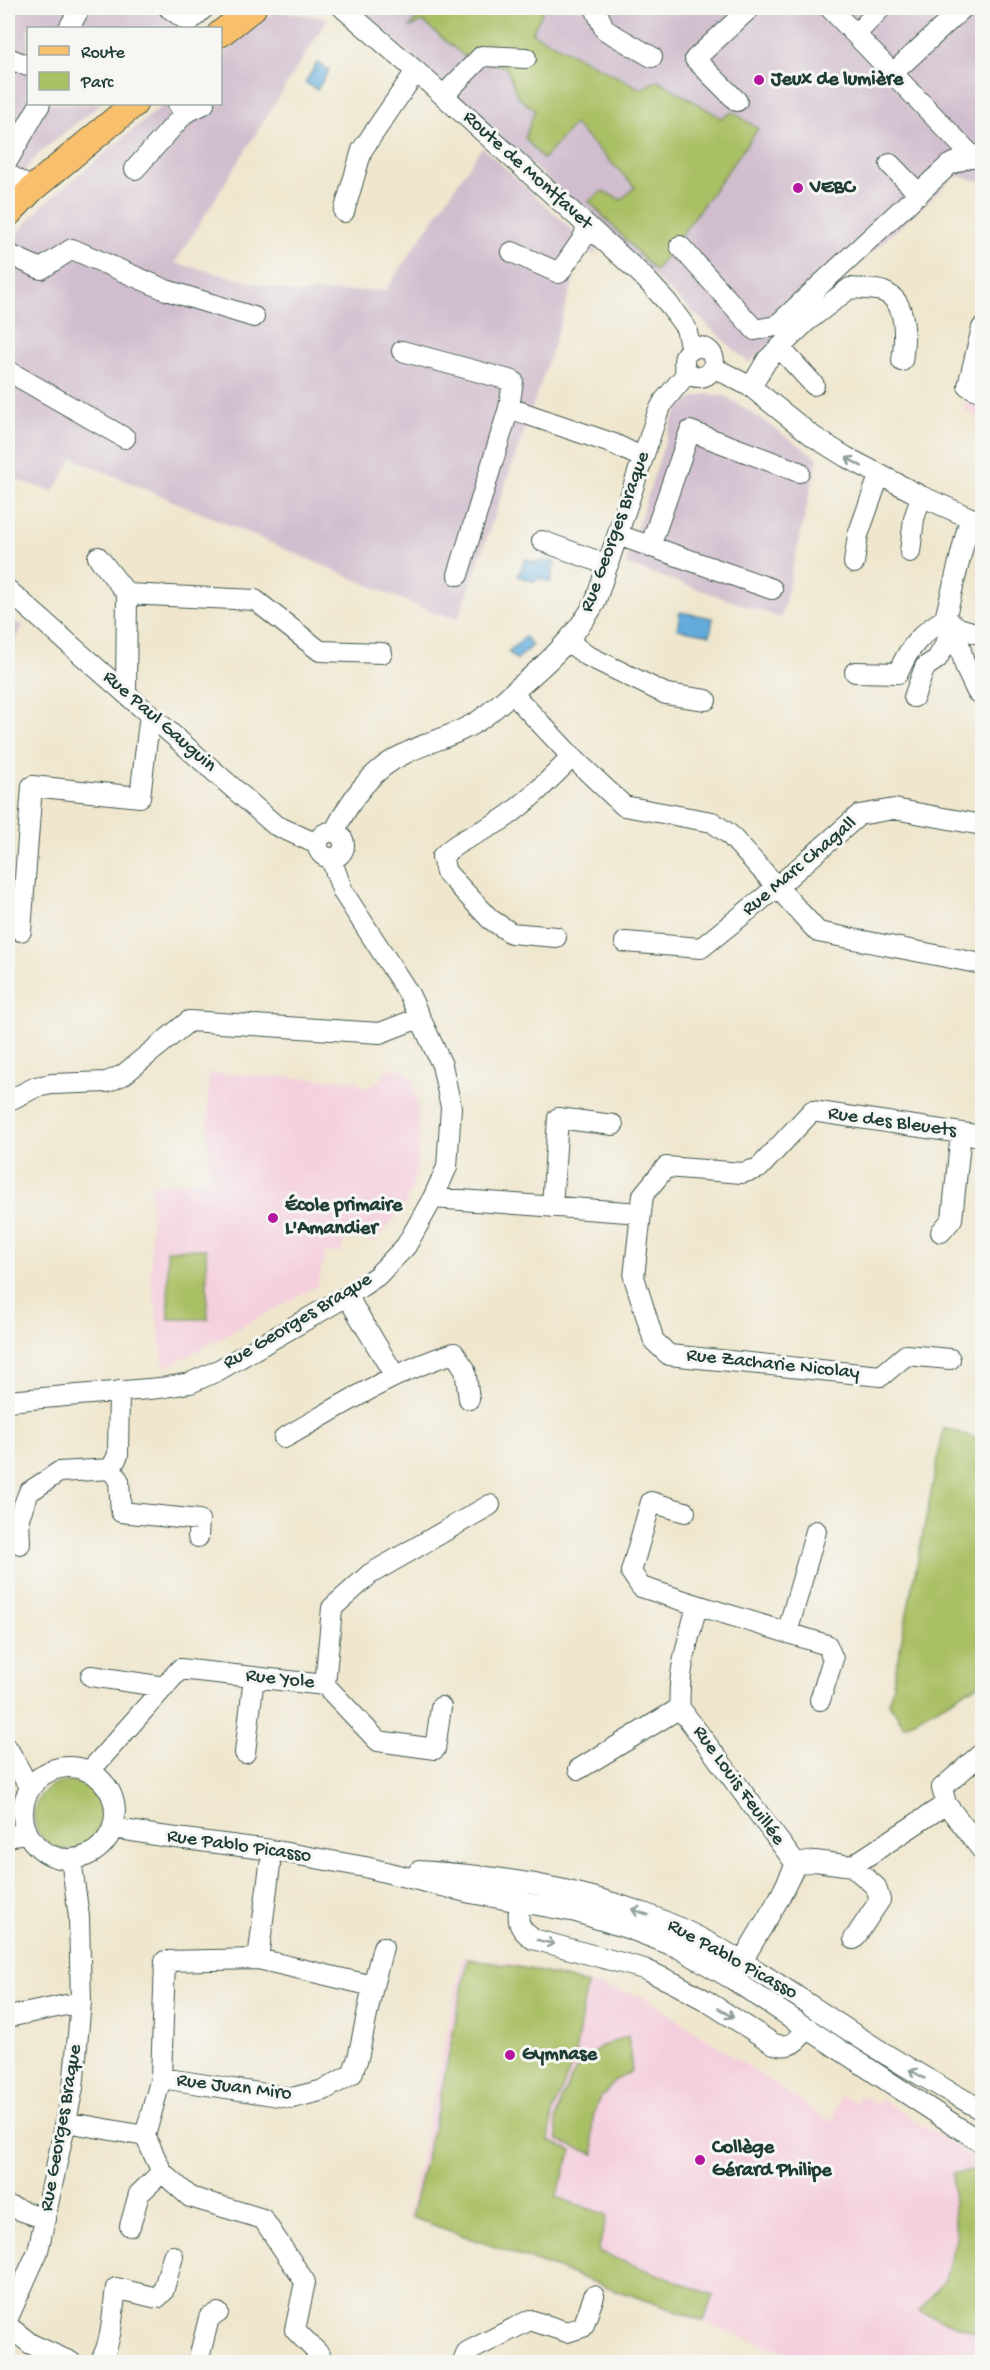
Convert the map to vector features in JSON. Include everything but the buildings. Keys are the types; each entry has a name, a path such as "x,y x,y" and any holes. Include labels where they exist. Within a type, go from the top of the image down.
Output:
{"main road":[{"path":"223,32 253,8"},
{"path":"17,200 133,105"}],"street":[{"path":"70,27 80,8"},
{"path":"169,8 189,22 206,8 219,27"},
{"name":"Route de Montfavet","path":"343,8 444,95 642,275 667,302 686,328 690,350"},
{"path":"595,8 605,30 652,57"},
{"path":"737,101 694,59 750,8"},
{"path":"830,8 977,158"},
{"path":"856,34 881,8"},
{"path":"893,73 963,8"},
{"path":"444,95 482,56 526,58"},
{"path":"8,58 27,66"},
{"path":"344,212 362,150 416,71"},
{"path":"11,146 39,105"},
{"path":"135,169 181,108 198,105"},
{"path":"680,246 755,330 776,326 949,165 977,158"},
{"path":"890,164 919,194"},
{"path":"8,174 17,200"},
{"path":"512,252 559,273 582,240 588,226"},
{"path":"8,254 40,268 72,249 166,291 254,317"},
{"path":"751,387 767,360 806,322 850,288 884,292 899,305 906,338 902,361"},
{"path":"982,328 968,386 982,392"},
{"path":"699,347 708,350 714,358 713,367 707,375 697,377 688,372 684,363 685,358 690,350 699,347"},
{"path":"780,348 814,385"},
{"path":"402,351 513,381 509,408 458,574"},
{"path":"713,367 751,387 814,437 879,476 976,520 937,660 925,667 914,697"},
{"path":"8,372 125,438"},
{"name":"Rue Georges Braque","path":"334,832 350,802 374,773 405,753 451,735 480,720 541,669 582,626 595,603 664,401 688,372"},
{"path":"509,408 603,440 643,458"},
{"path":"650,547 690,431 799,472"},
{"path":"854,563 858,535 879,476"},
{"path":"910,552 914,519 921,496"},
{"path":"618,535 772,589"},
{"path":"542,541 608,565"},
{"path":"98,557 127,594 126,694"},
{"name":"Rue Paul Gauguin","path":"8,590 275,825 317,844"},
{"path":"127,594 255,600 320,651 382,653"},
{"path":"855,672 898,673 906,655 926,630 959,628 982,635"},
{"path":"947,629 959,643 966,669 977,692"},
{"path":"568,641 586,655 666,694 706,700"},
{"path":"512,693 572,757 624,806 712,822 729,834 818,932 982,964"},
{"path":"21,931 32,786 140,797 150,714"},
{"path":"556,937 511,933 490,919 446,872 442,857 451,847 503,819 528,800 572,757"},
{"name":"Rue Marc Chagall","path":"625,942 701,948 777,887 860,815 894,809 982,825"},
{"path":"334,832 342,837 344,845 339,856 331,859 319,853 317,844 325,833 334,832"},
{"name":"Rue Georges Braque","path":"8,1401 160,1388 190,1383 217,1371 347,1296 376,1276 406,1246 433,1198 447,1167 451,1107 442,1065 409,994 343,892 331,859"},
{"path":"8,1101 36,1087 52,1084 107,1082 123,1075 189,1021 380,1033 419,1018"},
{"name":"Rue des Bleuets","path":"641,1213 643,1195 666,1167 742,1173 759,1168 812,1111 982,1136"},
{"path":"552,1207 558,1118 613,1125"},
{"path":"940,1232 952,1219 961,1133"},
{"path":"433,1198 641,1213"},
{"name":"Rue Zacharie Nicolay","path":"641,1213 634,1277 654,1341 669,1355 881,1376 906,1355 950,1359"},
{"path":"347,1296 395,1376"},
{"path":"284,1438 395,1376 431,1360 454,1353 465,1369 469,1399"},
{"path":"111,1469 118,1455 119,1391"},
{"path":"111,1469 119,1481 121,1512 199,1520 198,1537"},
{"path":"20,1544 19,1517 29,1492 59,1472 111,1469"},
{"path":"685,1512 651,1502 631,1572 641,1587 827,1645 833,1659 820,1700"},
{"name":"Rue Yole","path":"89,1772 180,1669 325,1684 332,1608 370,1574 490,1505"},
{"path":"787,1633 816,1531"},
{"name":"Rue Louis Feuillée","path":"697,1605 681,1670 680,1708 796,1864"},
{"path":"92,1676 165,1688"},
{"path":"245,1753 254,1677"},
{"path":"325,1684 378,1741 435,1749 441,1707"},
{"name":"Rue Louis Feuillée","path":"579,1769 680,1708"},
{"path":"8,1749 24,1778 33,1785"},
{"path":"982,1753 942,1788 946,1804 982,1850"},
{"path":"77,1768 89,1772 108,1789 114,1802 113,1828 97,1850 85,1857 57,1858 44,1852 26,1831 23,1807 27,1795 42,1776 53,1770 77,1768"},
{"path":"852,1866 946,1804"},
{"name":"Rue Pablo Picasso","path":"113,1828 271,1850 365,1868 471,1893 520,1900 576,1912 630,1929 737,1970 978,2107"},
{"path":"8,1838 26,1831"},
{"name":"Rue Georges Braque","path":"8,2318 38,2251 73,2088 81,2002 79,1917 71,1859"},
{"path":"737,1970 796,1864 815,1862 852,1866 876,1887 880,1900 854,1939"},
{"path":"258,1959 270,1865"},
{"name":"Rue Pablo Picasso","path":"365,1868 486,1875 540,1883 595,1897 647,1914 694,1935 807,2028 982,2143"},
{"path":"520,1900 518,1923 533,1939 619,1960 644,1969 685,1988 774,2044 782,2046 795,2043 807,2028"},
{"path":"373,1986 383,1947"},
{"name":"Rue Juan Miro","path":"145,2136 161,2078 165,1961 258,1959 373,1986 352,2074 324,2090 292,2098 161,2078"},
{"path":"8,2018 81,2002"},
{"path":"66,2122 145,2136 162,2172 190,2198 263,2219 305,2282 295,2330 320,2355 318,2362"},
{"name":"Rue Pablo Picasso","path":"956,2126 982,2136"},
{"path":"130,2226 139,2194 162,2172"},
{"path":"8,2206 46,2218"},
{"path":"100,2362 111,2333 116,2288 157,2298 163,2292 173,2256"},
{"path":"464,2362 467,2352 530,2320 567,2332 583,2327 594,2296"},
{"path":"198,2362 209,2318 218,2313"},
{"path":"8,2326 31,2344 70,2362"}],"shaded area":[{"path":"8,8 223,8 197,27 27,27 27,105 100,105 41,151 8,191"},
{"path":"360,8 982,8 982,181 956,176 749,363"},
{"path":"274,11 328,18 175,263 295,293 386,290 482,147 598,254 582,252 552,350 459,618 436,614 73,458 53,492 9,477 11,560 8,563 8,243 43,205 163,105 222,105 222,55"},
{"path":"982,356 982,418 964,410"},
{"path":"706,394 726,396 818,458 781,618 625,564 673,418 682,405 695,397"},
{"path":"8,620 23,625 8,656"},
{"name":"École primaire L'Amandier","path":"387,1069 404,1069 412,1078 418,1104 420,1142 415,1178 404,1208 374,1242 346,1235 341,1253 326,1252 317,1286 178,1361 164,1366 151,1275 151,1184 208,1180 208,1073 356,1081 364,1088 371,1088 374,1082 380,1082"},
{"name":"Collège Gérard Philipe","path":"463,1957 509,1963 644,1997 828,2120 833,2121 840,2096 857,2101 859,2095 877,2104 880,2099 976,2158 982,2163 982,2362 813,2362 408,2217"}],"green space":[{"path":"425,8 540,8 543,11 532,33 641,89 658,80 721,118 733,112 758,129 655,271 589,201 603,191 621,200 635,187 574,124 543,159 525,138 535,110 518,97 506,67 464,56 423,22 410,27"},
{"path":"206,1249 208,1319 169,1319 167,1250"},
{"path":"944,1428 982,1440 982,1682 904,1726 889,1703"},
{"path":"68,1782 81,1785 92,1792 99,1803 102,1816 99,1829 92,1840 81,1847 68,1850 55,1847 44,1840 37,1829 34,1816 37,1803 44,1792 55,1785"},
{"path":"468,1959 529,1969 587,1984 574,2060 553,2111 549,2141 572,2151 556,2197 607,2215 598,2252 713,2295 704,2321 411,2217 438,2108"},
{"path":"628,2036 632,2071 614,2081 597,2103 592,2124 595,2154 558,2141 556,2121 561,2100 575,2071 600,2047"},
{"path":"982,2168 982,2335 919,2311 945,2280 956,2238 952,2174"}],"water":[{"path":"317,63 329,70 317,90 305,83"},
{"path":"525,559 534,562 555,561 551,582 538,578 535,582 518,576"},
{"path":"680,612 713,618 710,635 677,629"},
{"path":"525,637 532,645 517,660 508,652"}],"place":[{"name":"Jeux de lumière","path":"759,80"},
{"name":"VEBC","path":"798,188"},
{"name":"École primaire L'Amandier","path":"273,1218"},
{"name":"Gymnase","path":"510,2055"},
{"name":"Collège Gérard Philipe","path":"700,2160"}]}
